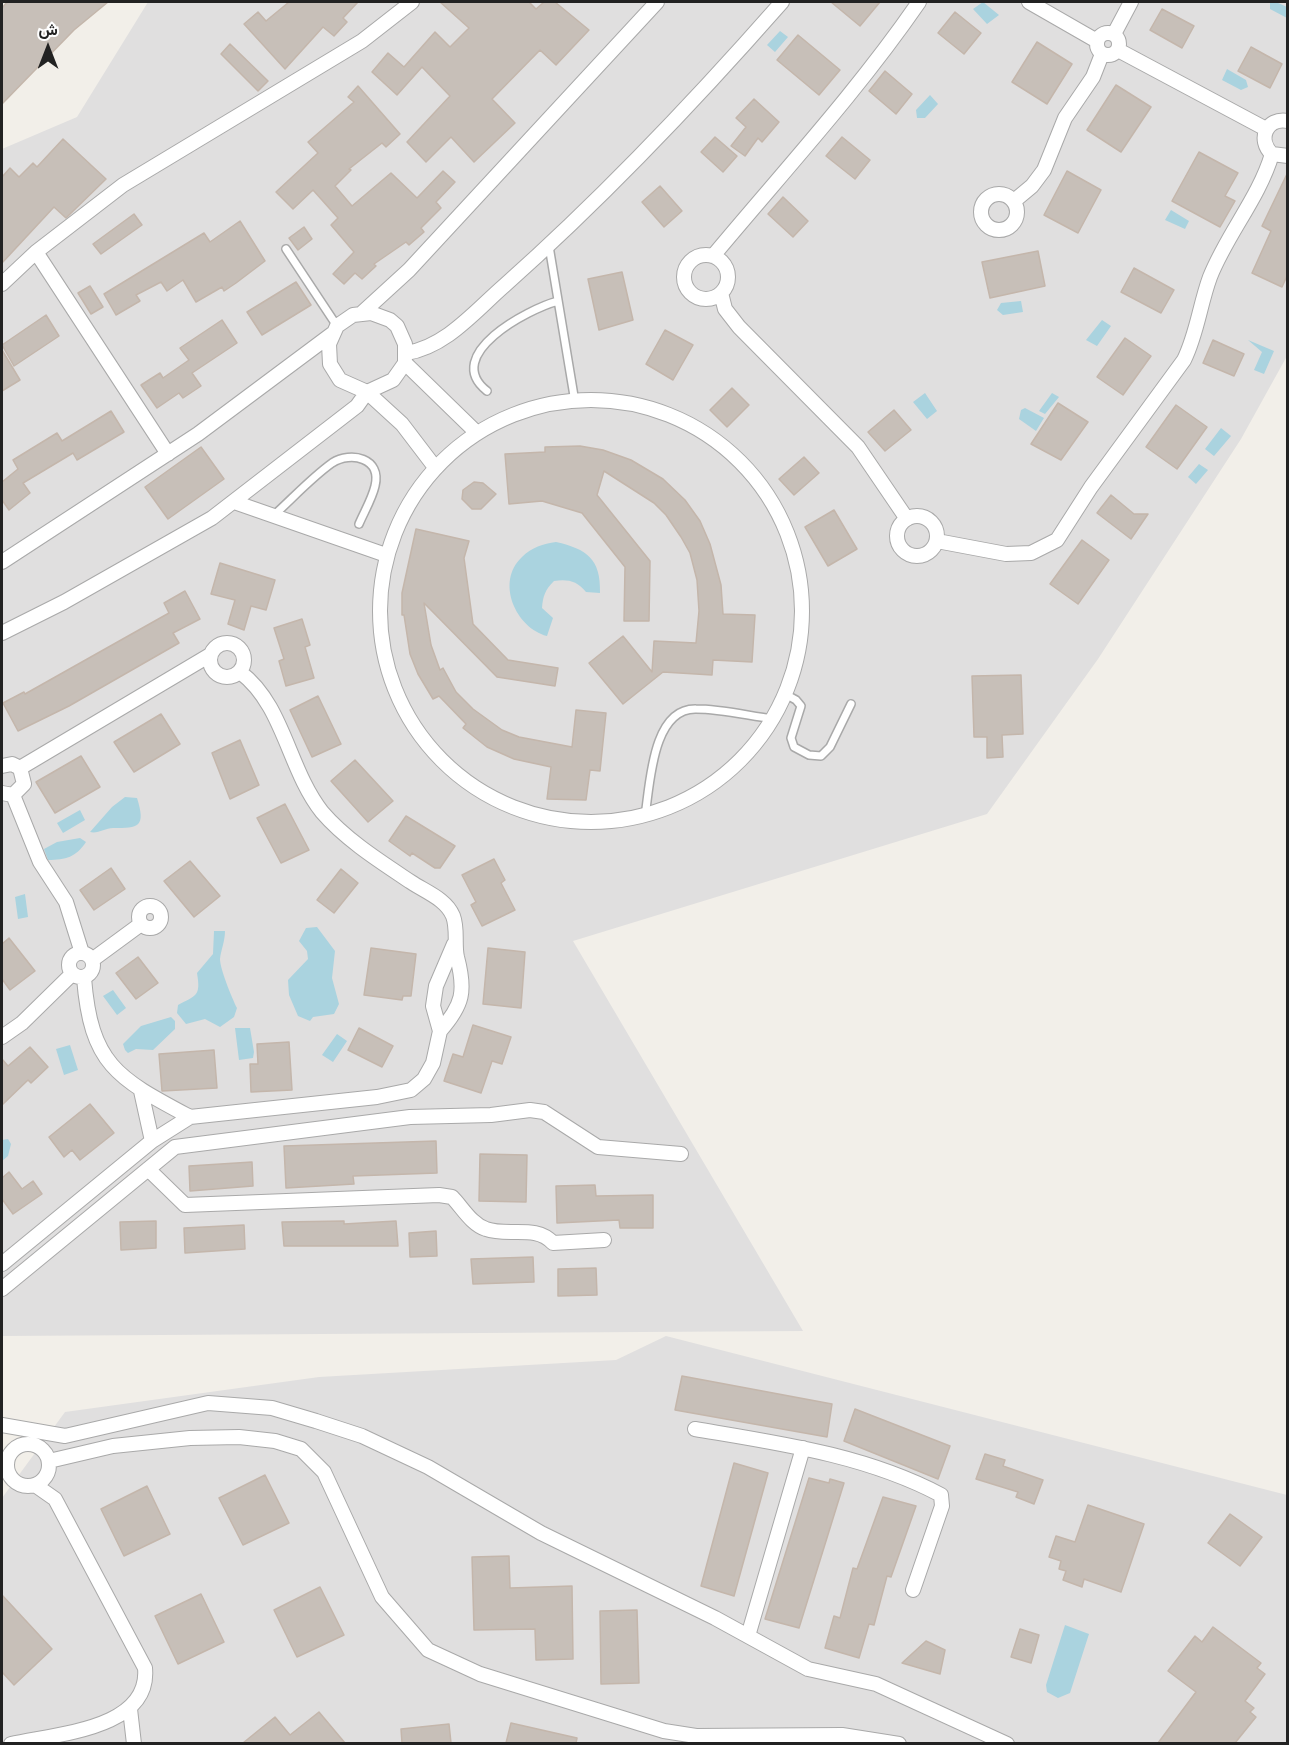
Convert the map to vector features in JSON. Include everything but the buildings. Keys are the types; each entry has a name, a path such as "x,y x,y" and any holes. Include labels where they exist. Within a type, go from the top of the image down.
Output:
{"street":[{"path":"2,284 36,252 123,185 362,41 412,2"},
{"path":"2,562 198,434 344,320 362,313 409,270 657,2"},
{"path":"405,358 447,336 549,246 692,104 782,2"},
{"path":"713,256 791,165 894,38 920,2"},
{"path":"1029,2 1111,55 1118,50 1119,41 1114,34"},
{"path":"1114,34 1131,2"},
{"path":"1014,201 1032,186 1044,170 1065,118 1093,77 1104,34 1114,34"},
{"path":"1118,50 1266,129"},
{"path":"1287,121 1277,120 1266,129 1264,143 1272,154 1287,156"},
{"path":"937,541 1006,554 1031,553 1057,540 1091,487 1184,360 1192,343 1210,276 1266,174 1272,154"},
{"path":"36,252 168,454"},
{"path":"721,293 705,299 697,297 686,285 686,269 690,262 696,257 713,256 721,260 728,277 721,293 725,309 739,327 858,447 907,519"},
{"path":"2,633 75,596 212,518 265,474 357,406 367,392 393,380 405,358 405,344 397,326 381,315 362,313"},
{"path":"334,330 328,354 334,373 348,386 367,392 402,424 434,466"},
{"path":"405,358 477,433"},
{"path":"602,400 645,407 686,422 723,445 754,476 778,512 791,542 803,594 802,637 792,680 774,719 748,754 716,783 678,804 645,816 593,823 550,819 508,806 470,785 437,757 410,722 396,693 381,642 379,598 386,555 399,521 434,466 477,433 516,414 575,402 602,400"},
{"path":"234,502 386,555"},
{"path":"922,517 935,526 937,541 928,554 913,556 905,553 897,539 901,524 907,519 922,517"},
{"path":"20,768 210,656 220,644 236,645 244,658 240,672 234,677 218,676 210,663 210,656"},
{"path":"2,1264 152,1141 190,1117 377,1097 411,1090 424,1079 433,1063 440,1031 456,1012 461,999 462,981 454,944 455,923 447,906 360,846 322,811 290,756 264,696 257,685 240,672"},
{"path":"2,766 12,764 20,768 24,784 7,794 40,862 66,902 93,971 78,976 2,1037"},
{"path":"141,924 87,956 72,957 69,963 78,976 96,1043 106,1060 141,1091 190,1117"},
{"path":"440,1031 433,1006 434,996 454,944"},
{"path":"141,1091 152,1141"},
{"path":"2,1289 176,1148 410,1117 491,1115 530,1110 544,1112 598,1147 681,1154"},
{"path":"148,1169 185,1205 439,1195 452,1197 475,1224 487,1230 546,1235 553,1243 604,1240"},
{"path":"2,1425 65,1436 208,1403 272,1408 362,1436 428,1467 541,1533 748,1636 808,1669 876,1684 1007,1743"},
{"path":"695,1429 803,1448 883,1470 941,1495 942,1506 913,1590"},
{"path":"49,1461 113,1446 190,1438 240,1437 275,1441 301,1449 324,1472 382,1597 429,1650 480,1674 664,1731 696,1736 842,1735 899,1743"},
{"path":"11,1743 93,1728 130,1709 146,1680 145,1668 55,1499 36,1485 17,1483 5,1467 11,1454 22,1445 36,1446 42,1450 49,1461 45,1478 36,1485"},
{"path":"748,1636 803,1448"},
{"path":"130,1709 134,1743"}],"lane":[{"path":"549,246 575,402"},
{"path":"286,249 334,330"},
{"path":"487,391 477,383 474,375 475,361 484,344 523,314 558,301"},
{"path":"273,516 333,463 351,455 365,459 375,470 376,485 359,524"},
{"path":"785,694 801,706 791,738 794,747 809,755 821,756 830,747 851,704"},
{"path":"645,816 657,743 670,720 693,709 774,719"}],"shaded area":[{"path":"148,2 1287,2 1287,356 1241,439 1098,659 987,814 573,941 803,1331 2,1336 2,149 77,117"},
{"path":"666,1336 1287,1495 1287,1743 2,1744 2,1498 65,1412 319,1377 616,1360"}],"water":[{"path":"983,2 999,15 987,24 973,9"},
{"path":"1276,2 1287,7 1287,18 1270,9 1270,3"},
{"path":"780,31 788,37 775,52 767,45"},
{"path":"1227,69 1246,80 1248,87 1241,90 1222,80"},
{"path":"930,95 938,104 925,118 917,118 916,110"},
{"path":"1171,210 1189,221 1185,229 1165,220"},
{"path":"1021,301 1023,312 1003,315 997,310 1001,303"},
{"path":"1102,320 1111,326 1097,346 1086,340"},
{"path":"1248,340 1274,351 1264,374 1254,370 1262,352"},
{"path":"925,393 937,411 927,419 913,402"},
{"path":"1052,393 1059,397 1045,414 1039,411"},
{"path":"1025,408 1044,418 1036,431 1019,419 1021,410"},
{"path":"1221,428 1231,436 1214,456 1205,449"},
{"path":"1199,464 1208,470 1196,484 1188,477"},
{"path":"556,542 576,548 590,557 598,572 600,593 586,592 572,582 554,581 547,590 542,604 542,608 553,618 547,636 526,624 518,614 510,591 510,579 514,567 522,557 538,546"},
{"path":"125,797 137,798 141,815 138,824 90,832 112,807"},
{"path":"80,810 85,820 63,833 57,823"},
{"path":"80,838 86,842 74,854 65,858 48,860 44,849 57,842"},
{"path":"25,894 28,917 18,919 15,897"},
{"path":"317,927 335,951 332,978 339,1004 334,1014 313,1017 310,1021 298,1016 289,995 288,980 308,959 307,951 299,941 306,928"},
{"path":"214,931 225,931 220,959 237,1008 234,1017 220,1027 205,1019 186,1024 177,1013 178,1005 196,994 197,973 213,954"},
{"path":"113,990 126,1008 117,1015 103,996"},
{"path":"171,1017 175,1021 175,1029 153,1050 136,1049 128,1053 125,1050 123,1044 141,1026"},
{"path":"235,1028 250,1028 253,1058 239,1060"},
{"path":"337,1034 347,1041 333,1062 322,1055"},
{"path":"70,1045 78,1070 64,1075 56,1049"},
{"path":"8,1139 11,1144 8,1156 2,1161 2,1140"},
{"path":"1065,1625 1089,1634 1070,1693 1058,1698 1047,1692 1046,1685"}]}
